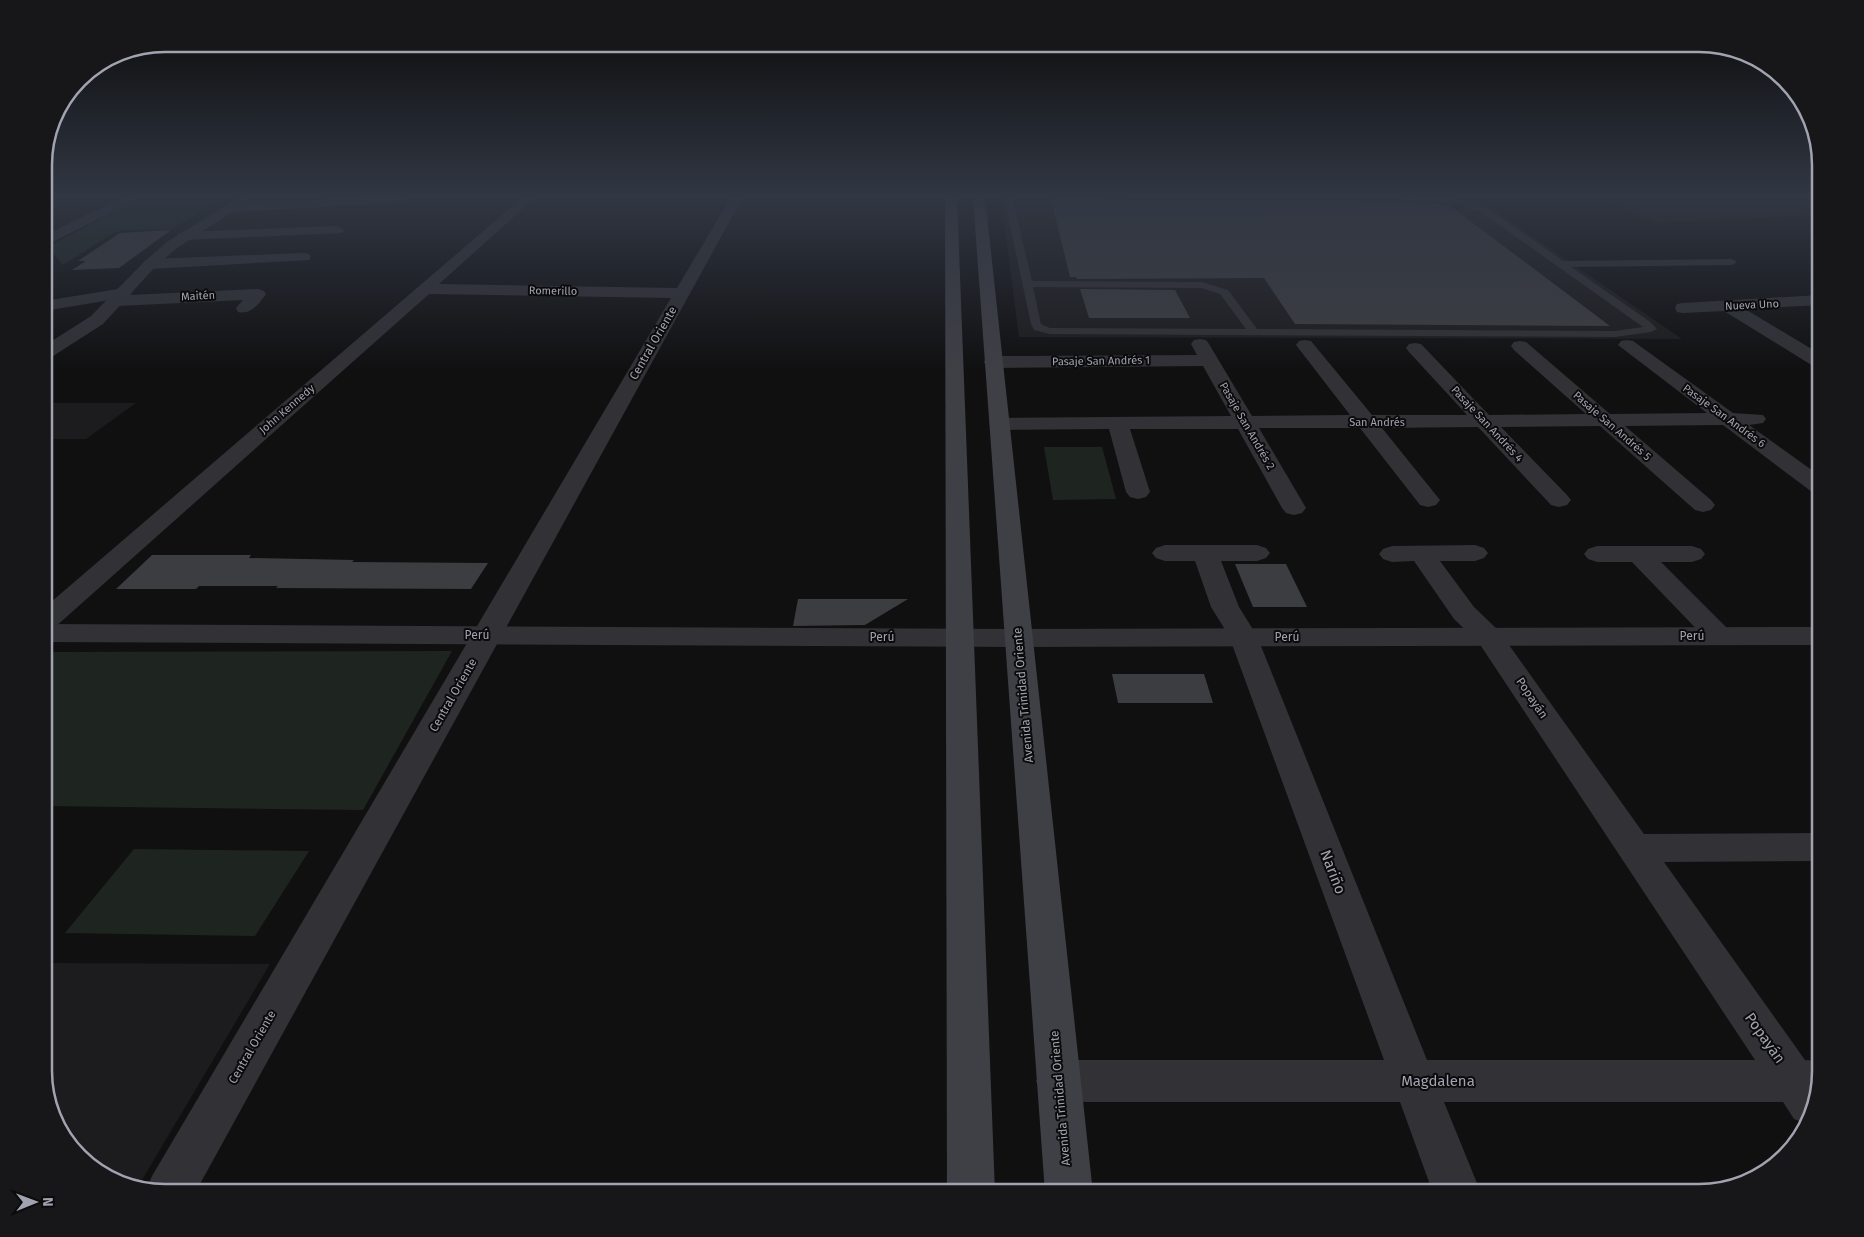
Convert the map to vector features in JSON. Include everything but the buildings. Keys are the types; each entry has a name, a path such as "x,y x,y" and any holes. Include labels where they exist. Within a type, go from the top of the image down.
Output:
{"main road":[{"path":"952,255 971,1184"},
{"name":"Avenida Trinidad Oriente","path":"984,255 1017,638 1068,1184"}],"street":[{"path":"53,348 97,320 150,264 161,255"},
{"name":"John Kennedy","path":"53,614 463,255"},
{"name":"Central Oriente","path":"174,1184 704,255"},
{"path":"150,264 304,257"},
{"name":"Romerillo","path":"424,289 682,292"},
{"name":"Maitén","path":"120,297 258,294 244,308"},
{"path":"53,304 90,296 120,297"},
{"name":"Nueva Uno","path":"1683,308 1812,301"},
{"path":"1728,306 1812,357"},
{"path":"1305,345 1428,500"},
{"name":"Pasaje San Andrés 6","path":"1627,345 1812,482"},
{"name":"Pasaje San Andrés 5","path":"1520,346 1703,506"},
{"name":"Pasaje San Andrés 4","path":"1415,348 1559,500"},
{"name":"Pasaje San Andrés 1","path":"993,362 1204,352"},
{"name":"Pasaje San Andrés 2","path":"1204,352 1294,508"},
{"name":"San Andrés","path":"998,424 1756,419"},
{"path":"1118,423 1138,492"},
{"path":"1164,553 1257,553"},
{"name":"Nariño","path":"1205,553 1225,607 1243,636 1454,1184"},
{"path":"1392,554 1474,553"},
{"name":"Popayán","path":"1422,554 1459,608 1489,636 1635,848 1807,1088"},
{"path":"1597,554 1692,554"},
{"name":"Perú","path":"1639,554 1719,636"},
{"name":"Perú","path":"53,633 1017,638 1812,636"},
{"path":"1635,848 1812,847"},
{"name":"Magdalena","path":"1058,1081 1414,1081 1807,1088"}],"lane":[{"path":"1021,255 1036,324 1038,328 1050,331 1615,334 1650,329 1645,322 1548,255"},
{"path":"1561,264 1732,262"},
{"path":"1027,284 1202,285 1224,292 1254,332"}],"shaded area":[{"path":"54,255 79,255 63,265"},
{"path":"1008,255 1559,255 1682,339 1019,337"},
{"path":"53,403 136,403 86,439 53,439"},
{"path":"1044,447 1102,447 1116,499 1053,500"},
{"path":"452,651 363,810 53,806 54,652"},
{"path":"134,849 309,851 255,936 65,933"},
{"path":"53,963 270,964 141,1182 116,1173 91,1156 68,1128 61,1115 55,1093 53,1079"}]}
